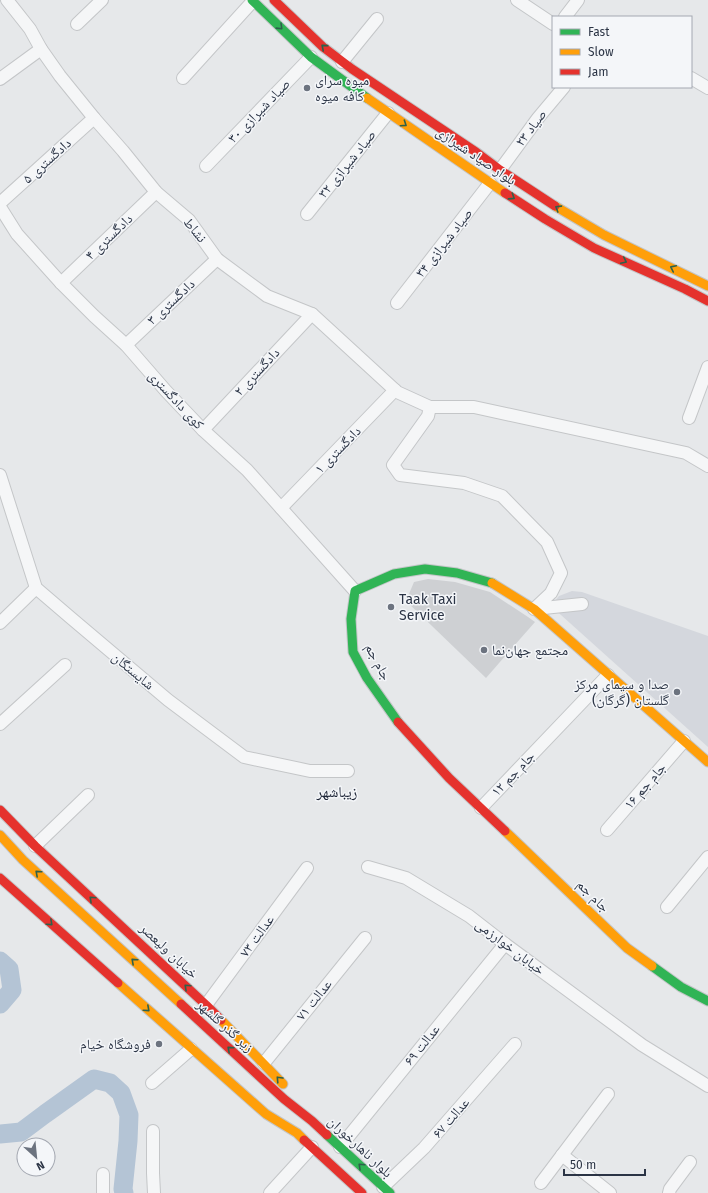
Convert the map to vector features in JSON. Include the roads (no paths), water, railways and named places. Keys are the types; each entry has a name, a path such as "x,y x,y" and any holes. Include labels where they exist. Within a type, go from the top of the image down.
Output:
{"main road":[{"name":"بلوار صیاد شیرازی","path":"274,0 323,47 342,62 560,210 604,235 708,286"},
{"name":"بلوار صیاد شیرازی","path":"253,1 311,57 388,113 490,183 594,248 686,289 708,301"},
{"path":"686,289 689,276"},
{"path":"355,591 394,574 425,569 457,573 494,583 534,609 708,762"},
{"name":"جام جم","path":"355,591 351,619 353,652 367,678 402,726 449,778 627,948 681,987 708,1001"},
{"name":"خیابان ولیعصر","path":"0,810 35,846 206,1005 290,1091 312,1121"},
{"name":"زیر گذر گلشهر","path":"0,835 29,865 284,1099 312,1121"},
{"path":"0,878 191,1049 266,1114 297,1134 362,1193"},
{"path":"285,1116 297,1134"},
{"name":"بلوار ناهارخوران","path":"312,1121 386,1190"}],"street":[{"name":"نشاط","path":"7,0 30,29 41,49 60,76 94,118 156,192 189,220 217,259 267,296 312,314 397,392 430,407"},
{"path":"77,24 102,0"},
{"path":"517,0 552,23"},
{"path":"566,16 578,0"},
{"path":"183,78 253,1"},
{"path":"342,62 376,19"},
{"path":"0,79 41,49"},
{"name":"صیاد شیرازی ۳۰","path":"206,166 311,57"},
{"path":"692,79 708,88"},
{"name":"صیاد ۲۳","path":"500,170 538,118 563,88"},
{"name":"صیاد شیرازی ۳۲","path":"307,214 388,113"},
{"name":"دادگستری ۵","path":"0,203 94,118"},
{"name":"صیاد شیرازی ۳۴","path":"397,303 490,183"},
{"name":"دادگستری ۴","path":"61,282 156,192"},
{"name":"کوی دادگستری","path":"0,206 17,234 61,282 94,316 126,345 166,391 203,430 247,470 355,591"},
{"name":"دادگستری ۳","path":"126,345 217,259"},
{"name":"دادگستری ۲","path":"203,430 312,314"},
{"path":"689,418 708,367"},
{"name":"دادگستری ۱","path":"281,508 395,390"},
{"path":"534,609 551,593 561,573 547,542 502,496 464,483 400,474 393,465 428,416 430,407 474,407 686,453 708,466"},
{"path":"0,476 36,588 0,624"},
{"name":"شایستگان","path":"36,588 168,700 244,757 310,771 348,771"},
{"path":"534,609 582,604"},
{"path":"0,724 65,665"},
{"name":"۱۲ جام جم","path":"481,808 608,674"},
{"name":"۱۶ جام جم","path":"607,830 684,742"},
{"path":"35,846 88,795"},
{"path":"667,907 708,857"},
{"name":"خیابان خوارزمی","path":"368,867 406,878 469,916 642,1044 708,1086"},
{"name":"عدالت ۷۳","path":"206,1005 307,868"},
{"name":"عدالت ۷۱","path":"264,1063 365,938"},
{"name":"عدالت ۶۹","path":"340,1147 505,944"},
{"name":"عدالت ۶۷","path":"386,1190 515,1044"},
{"path":"152,1083 191,1049"},
{"path":"541,1183 608,1094"},
{"path":"153,1130 154,1193"},
{"path":"270,1193 312,1147"},
{"path":"562,1155 610,1193"},
{"path":"669,1193 670,1189 690,1162"},
{"path":"103,1174 103,1193"}],"waterway":[{"path":"0,961 9,969 12,990 0,1004"},
{"path":"0,1134 21,1132 94,1079 110,1083 121,1093 129,1115 123,1189 124,1193"}],"place":[{"name":"میوه سرای کافه میوه","path":"307,88"},
{"name":"Taak Taxi Service","path":"391,607"},
{"name":"مجتمع جهان‌نما","path":"484,650"},
{"name":"صدا و سیمای مرکز گلستان (گرگان)","path":"677,692"},
{"name":"فروشگاه خیام","path":"159,1044"}],"district":[{"name":"زیباشهر","path":"337,792"}]}
